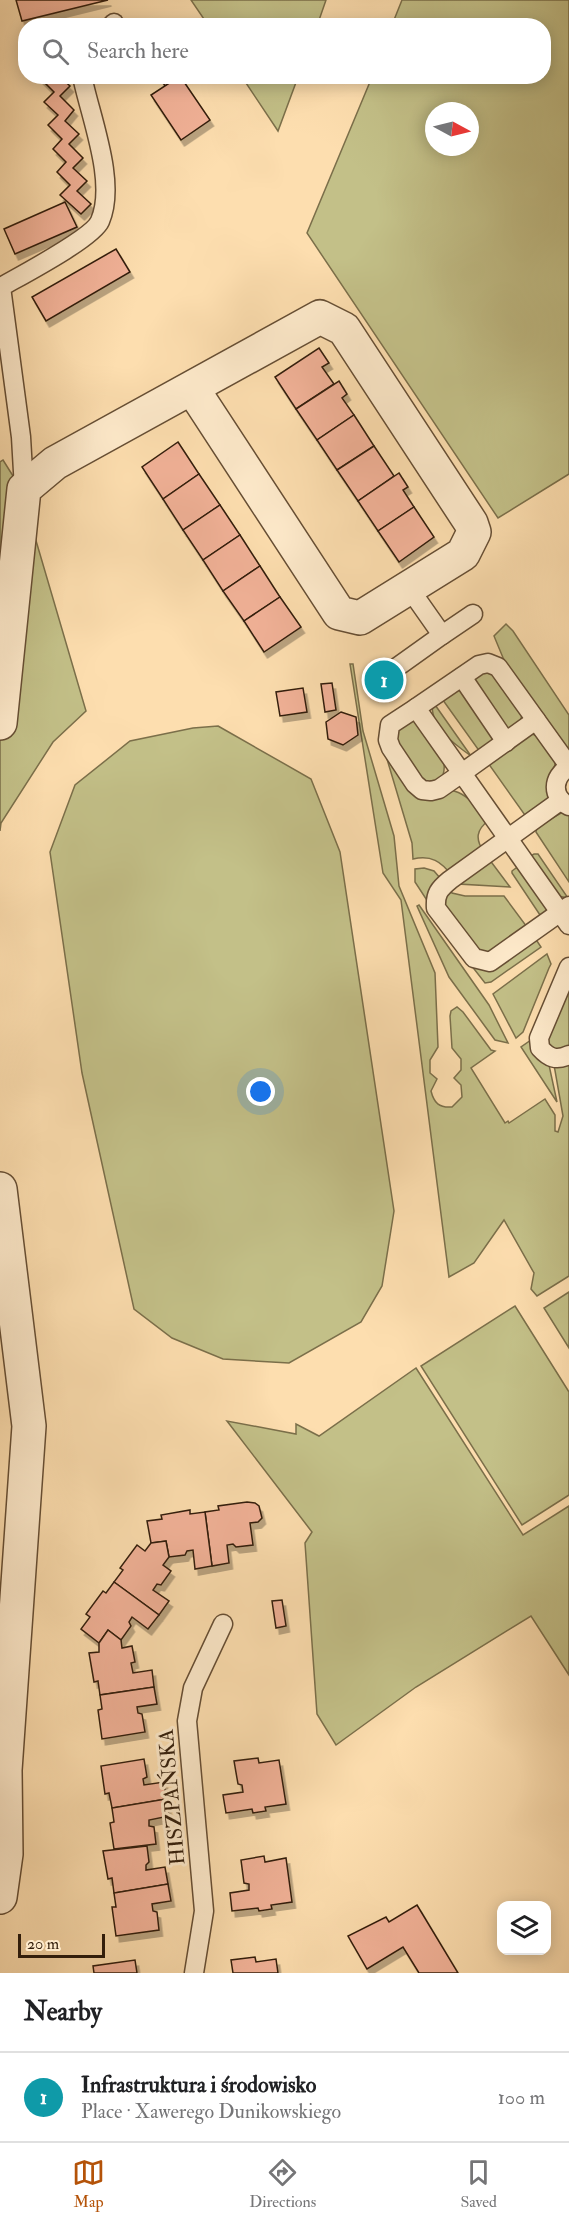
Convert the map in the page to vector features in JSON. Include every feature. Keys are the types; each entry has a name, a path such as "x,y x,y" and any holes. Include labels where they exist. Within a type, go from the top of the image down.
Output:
{"street":[{"path":"0,723 24,489 55,463 320,317 344,329 471,523 474,532 463,554 360,618 339,613 192,388"},
{"path":"0,1189 29,1426 5,1770 6,1854 0,1894"}],"lane":[{"path":"24,489 21,436 1,287 78,241 100,223 105,197 104,166 84,84"},
{"path":"409,588 442,635"},
{"path":"393,669 472,614"},
{"path":"416,708 462,773 508,839 566,915 490,962 483,962 474,958 436,908 435,898 439,889 508,839 565,804 555,788 558,775 569,767 536,720 498,667 488,663 480,665 390,725 388,732 390,748 415,784 422,790 431,791 439,789 462,773 506,742 536,720"},
{"path":"462,677 506,742"},
{"path":"569,967 539,1038 540,1048 548,1056 557,1059 569,1055"},
{"name":"HISZPAŃSKA","path":"194,1973 204,1911 187,1721 193,1688 223,1624"}],"shaded area":[{"path":"191,0 326,0 320,18 203,18"},
{"path":"402,0 569,0 569,474 498,518 307,233 369,84 551,84 551,18 395,18"},
{"path":"247,84 295,84 278,131"},
{"path":"3,460 35,511 32,527 86,711 53,742 1,823 0,831 0,462"},
{"path":"506,624 569,715 569,755 506,665 494,636"},
{"path":"350,664 353,664 363,731 394,836 399,886 435,973 438,1047 430,1060 430,1073 437,1079 431,1091 434,1099 440,1106 452,1107 462,1097 461,1085 454,1078 461,1070 461,1059 452,1048 450,1016 451,1011 457,1007 491,1050 495,1051 471,1068 505,1123 508,1121 509,1123 545,1099 555,1115 555,1131 558,1132 563,1116 554,1065 569,1063 569,1276 537,1296 531,1289 534,1273 504,1220 474,1263 449,1277 401,900 383,873"},
{"path":"490,670 523,712 519,725 508,730 471,682 473,675"},
{"path":"457,687 464,691 494,735 494,741 480,752 440,696"},
{"path":"433,702 471,756 450,740 438,726 434,718"},
{"path":"411,720 426,732 436,746 444,765 442,779 433,784 420,780 394,741 394,733"},
{"path":"218,726 311,779 340,852 394,1211 382,1286 361,1322 289,1363 223,1359 172,1338 134,1309 82,1073 50,852 75,785 130,741 193,728"},
{"path":"531,733 540,738 556,759 547,804 527,818 488,763"},
{"path":"384,749 408,785 454,791 471,800 489,820 481,827 478,835 484,852 452,876 435,860 413,859 412,843"},
{"path":"561,813 569,813 569,882 536,832 537,827"},
{"path":"538,854 568,898 558,896 529,857"},
{"path":"489,859 510,887 459,884"},
{"path":"520,865 548,906 542,918 512,873"},
{"path":"424,868 434,871 440,878 432,908 415,882 415,869"},
{"path":"449,888 452,893 465,896 504,896 527,927 487,953 479,951 442,903"},
{"path":"419,905 489,1005 508,1043 495,1040 449,977 417,906"},
{"path":"535,938 541,947 491,982 485,983 471,965"},
{"path":"547,954 551,964 523,1032 516,1038 493,994"},
{"path":"569,984 569,1047 562,1052 546,1046 547,1036"},
{"path":"531,1040 549,1065 557,1102 521,1047"},
{"path":"569,1292 569,1348 544,1308"},
{"path":"515,1306 569,1392 569,1495 522,1525 421,1366"},
{"path":"416,1368 523,1535 569,1506 569,1675 531,1616 416,1687 336,1745 317,1714 305,1543 312,1532 227,1421 296,1434 296,1424 319,1436"}],"building":[{"path":"16,0 108,0 34,18 21,18"},
{"path":"46,84 68,84 70,86 60,96 74,110 65,121 79,134 69,144 83,158 73,168 87,181 77,191 91,204 81,214 60,195 70,185 57,172 66,162 53,149 62,139 48,125 58,115 44,102 54,92"},
{"path":"168,84 185,84 210,120 181,140 151,95"},
{"path":"65,202 77,227 15,254 4,229"},
{"path":"116,249 130,272 46,321 32,297"},
{"path":"319,348 329,363 322,367 334,384 296,409 275,377"},
{"path":"339,381 347,394 342,398 354,415 317,440 296,409"},
{"path":"354,415 374,446 337,470 317,440"},
{"path":"178,442 199,474 163,499 142,467"},
{"path":"374,446 394,476 358,501 337,470"},
{"path":"399,473 408,487 403,490 414,507 378,531 358,501"},
{"path":"199,474 220,505 183,530 163,499"},
{"path":"220,505 240,535 203,560 183,530"},
{"path":"414,507 434,537 399,562 378,531"},
{"path":"240,535 260,566 223,591 203,560"},
{"path":"260,566 280,597 244,621 223,591"},
{"path":"280,597 301,627 264,652 244,621"},
{"path":"332,683 336,710 325,712 321,684"},
{"path":"303,688 307,712 280,716 276,692"},
{"path":"341,712 356,717 358,735 343,745 328,739 326,722"},
{"path":"247,1502 259,1506 262,1518 258,1522 250,1523 253,1545 236,1547 233,1544 227,1545 229,1563 212,1566 205,1512 219,1510 218,1506"},
{"path":"190,1510 190,1514 205,1512 212,1566 195,1569 193,1550 187,1551 185,1555 169,1557 166,1541 151,1543 147,1521 162,1519 161,1515"},
{"path":"166,1541 169,1557 163,1565 171,1571 161,1585 157,1584 153,1590 169,1601 159,1615 114,1582 123,1570 120,1568 137,1545 145,1551 151,1543"},
{"path":"114,1582 159,1615 148,1629 132,1617 129,1622 131,1626 121,1640 108,1630 99,1643 81,1629 90,1617 86,1614 103,1591 106,1593"},
{"path":"282,1600 286,1626 276,1628 272,1601"},
{"path":"108,1630 121,1640 122,1648 132,1646 135,1662 131,1663 133,1673 152,1670 154,1687 100,1695 98,1681 94,1682 89,1653 99,1652 99,1643"},
{"path":"154,1687 157,1704 137,1707 138,1713 142,1714 145,1732 102,1739 98,1710 102,1709 100,1695"},
{"path":"258,1758 259,1763 279,1760 286,1804 265,1807 266,1811 253,1813 252,1809 226,1813 223,1795 243,1792 242,1785 238,1784 234,1761"},
{"path":"144,1759 147,1777 143,1779 144,1785 164,1782 166,1799 112,1808 109,1793 105,1794 101,1766"},
{"path":"166,1799 169,1816 149,1820 149,1826 154,1827 156,1844 114,1849 110,1823 114,1822 112,1808"},
{"path":"147,1846 149,1862 146,1870 165,1867 168,1884 114,1893 112,1878 108,1879 103,1851"},
{"path":"264,1856 265,1862 286,1858 292,1902 271,1905 272,1909 259,1911 258,1908 232,1911 230,1893 249,1890 249,1884 244,1883 241,1860"},
{"path":"168,1884 171,1901 152,1904 153,1911 157,1912 159,1930 116,1936 112,1907 116,1907 114,1893"},
{"path":"417,1905 458,1973 419,1973 403,1947 367,1969 348,1936 386,1917 389,1922"},
{"path":"255,1957 256,1962 276,1959 278,1973 233,1973 231,1960"},
{"path":"135,1960 137,1973 94,1973 93,1966"}],"place":[{"name":"Infrastruktura i środowisko","path":"384,680"}]}
